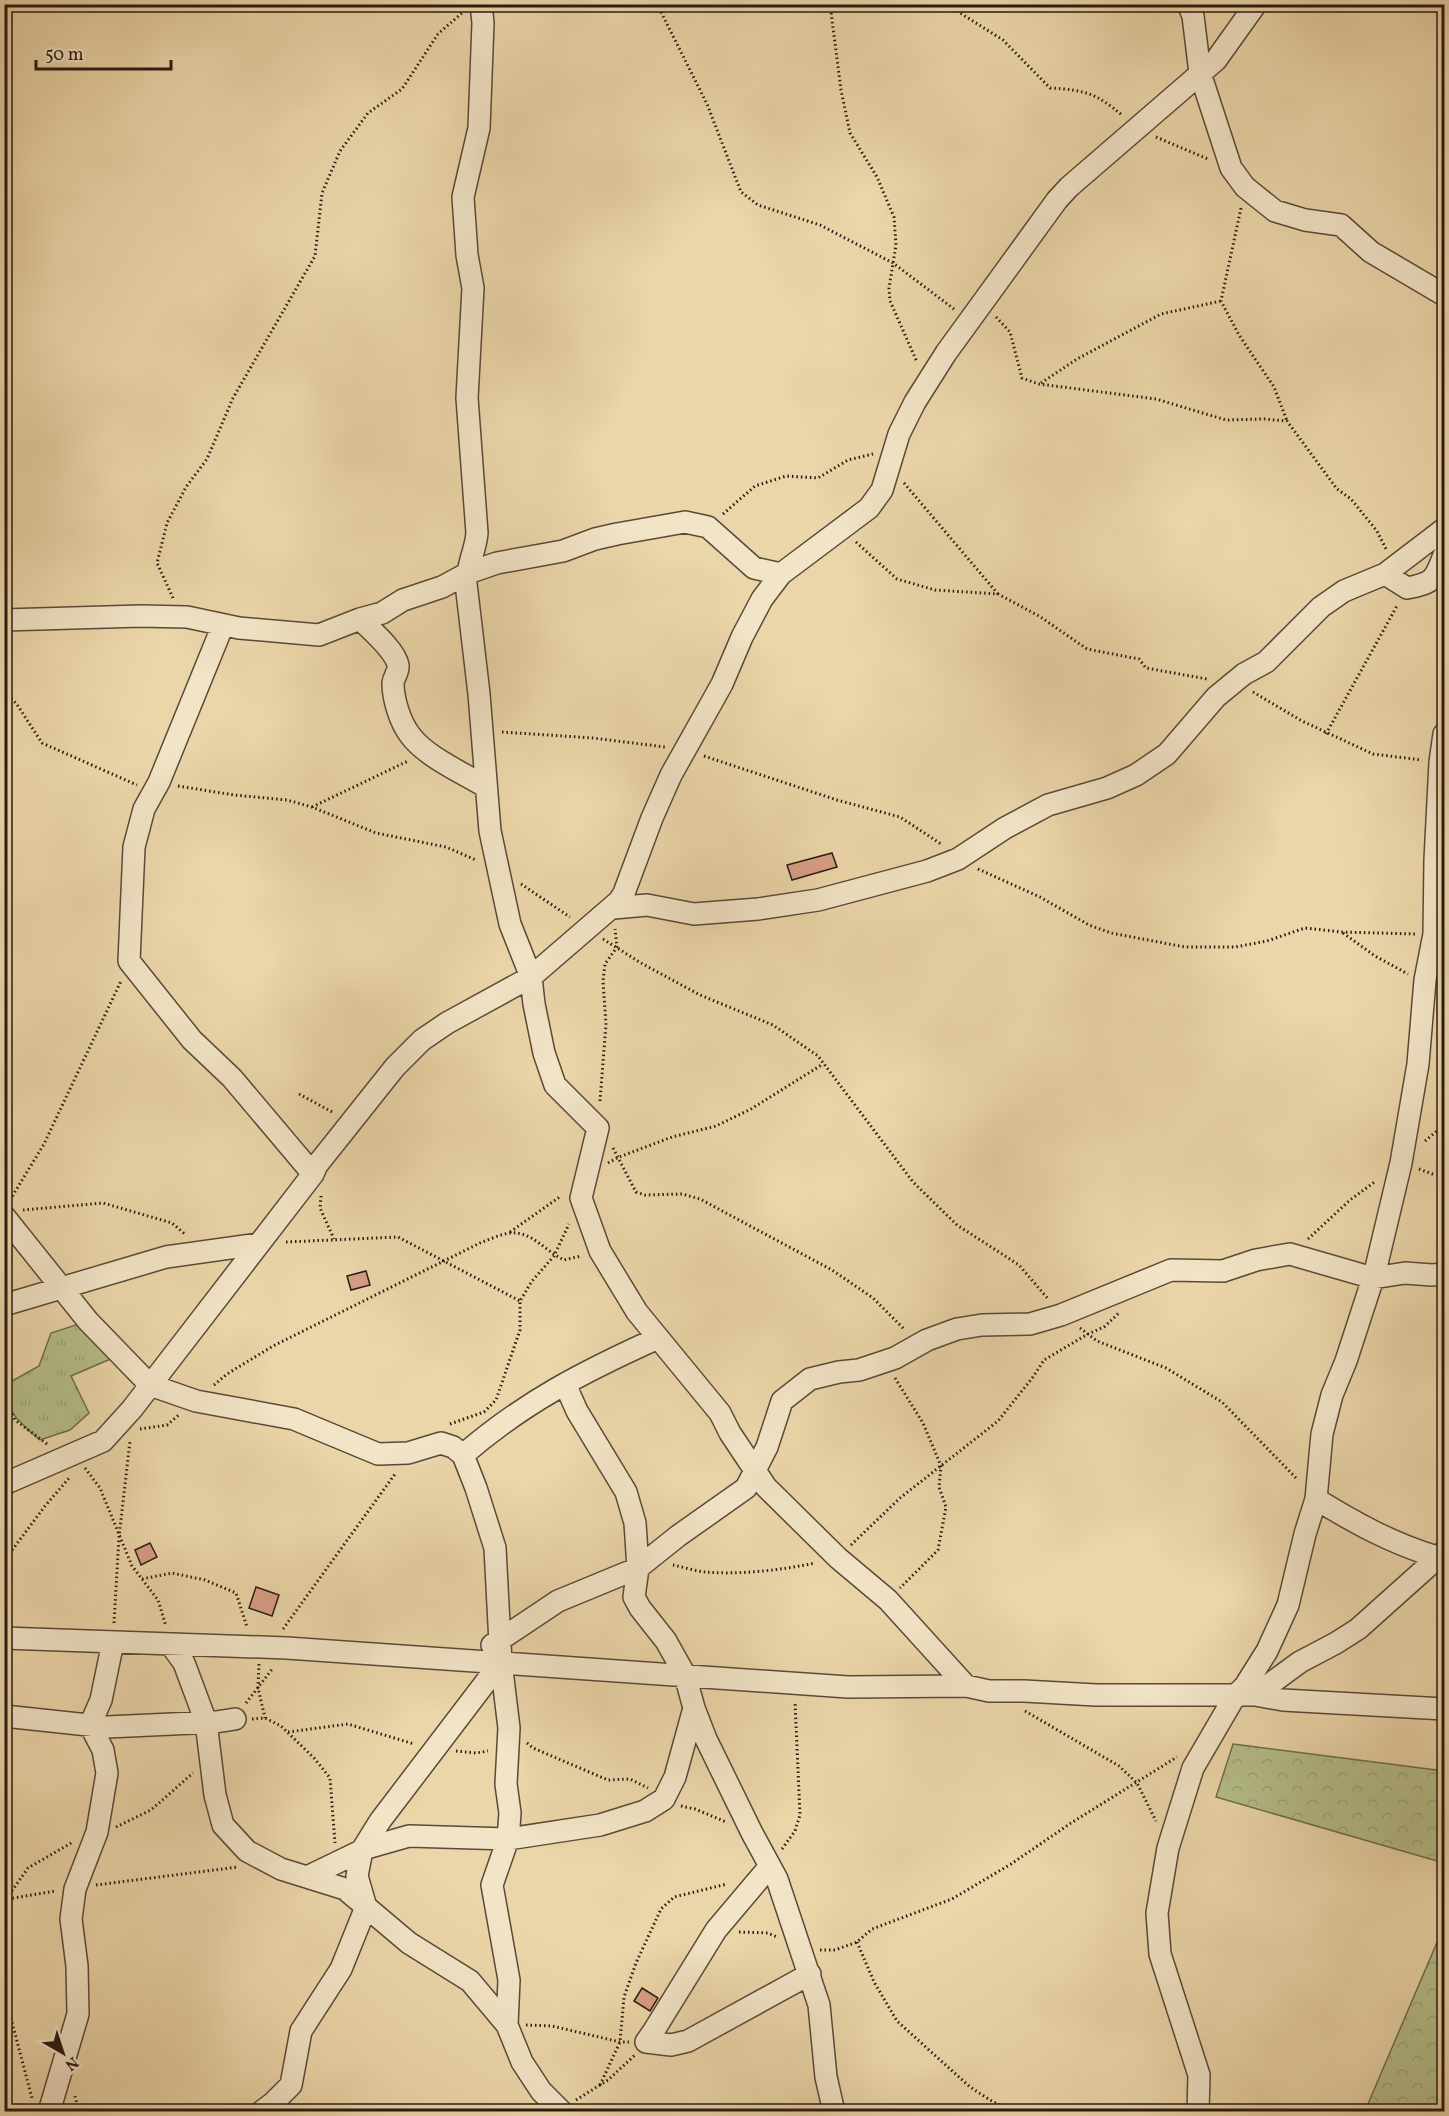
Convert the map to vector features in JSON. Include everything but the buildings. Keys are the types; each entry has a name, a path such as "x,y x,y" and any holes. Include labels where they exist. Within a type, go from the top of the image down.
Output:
{"street":[{"path":"1188,4 1193,16 1200,73 1231,168 1245,188 1275,211 1305,220 1341,225 1371,252 1444,295"},
{"path":"4,1484 76,1460 103,1441 150,1385 395,1067 422,1041 447,1023 531,978 586,928 611,909 624,893 652,818 685,750 722,684 742,637 762,599 781,574 869,508 882,490 897,442 926,383 1057,200 1136,128 1216,60 1256,4"},
{"path":"472,8 483,23 479,128 463,197 467,255 473,288 467,398 477,533 466,574 490,831 510,924 531,978 544,1053 555,1085 598,1128 581,1198 600,1251 637,1312 720,1413 730,1433 766,1488 838,1558 888,1600 966,1686"},
{"path":"4,620 187,616 224,625 310,636 319,635 382,613 404,600 442,587 466,574 497,563 563,550 595,539 685,522 708,526 754,568 781,574"},
{"path":"611,909 647,905 694,914 758,909 818,900 927,871 958,859 1005,828 1048,805 1107,788 1136,775 1167,754 1216,697 1244,674 1266,662 1320,607 1344,591 1390,570 1444,530"},
{"path":"1390,570 1407,588 1423,585 1431,581 1444,555"},
{"path":"360,619 387,647 398,663 398,670 393,681 395,698 409,735 429,753 486,787"},
{"path":"224,625 156,787 144,809 135,847 129,961 192,1040 232,1078 313,1174"},
{"path":"1245,1696 1245,1686 1267,1651 1288,1605 1316,1499 1322,1434 1332,1395 1346,1361 1373,1278 1401,1163 1418,1064 1424,993 1434,934 1435,860 1440,762 1444,734"},
{"path":"9,1214 61,1288 88,1321 150,1385 195,1401 294,1419 378,1454 408,1453 441,1443 453,1447 463,1455 495,1548 501,1662 509,1728 506,1784 510,1813 508,1839 492,1885 509,1980 507,2025"},
{"path":"4,1305 166,1257 258,1244"},
{"path":"464,1659 500,1641 558,1601 638,1568 678,1536 746,1488 767,1447 782,1401 810,1378 859,1370 884,1362 957,1329 982,1325 1030,1324 1061,1315 1171,1270 1223,1271 1256,1260 1290,1254 1373,1278 1405,1273 1444,1274"},
{"path":"463,1455 530,1403 605,1362 658,1338"},
{"path":"565,1384 577,1411 626,1492 635,1523 638,1568 634,1597 666,1641 686,1675 694,1708 706,1739 777,1879 819,2005 826,2077 834,2112"},
{"path":"1316,1499 1364,1528 1408,1549 1441,1555"},
{"path":"1198,2112 1199,2075 1160,1954 1157,1913 1168,1848 1193,1768 1245,1696 1358,1629 1441,1555"},
{"path":"4,1638 287,1648 848,1687 966,1686 989,1691 1245,1696 1444,1709"},
{"path":"90,1725 101,1700 113,1642"},
{"path":"171,1645 184,1663 206,1722 215,1796 223,1825 247,1851 281,1869 345,1889 409,1943 470,1981 507,2025 522,2062 541,2091 561,2111"},
{"path":"261,2112 291,2085 301,2031 341,1968 366,1907 357,1876 362,1850 380,1821 501,1662"},
{"path":"307,1877 362,1850 409,1836 508,1839 600,1825 645,1811 664,1798 675,1777 694,1708"},
{"path":"4,1716 107,1727 235,1719"},
{"path":"41,2106 78,2014 71,1919 75,1889 97,1832 106,1773 103,1750 90,1725"},
{"path":"646,2042 716,1930 770,1866"},
{"path":"646,2042 671,2044 688,2042 810,1974"}],"path":[{"path":"657,4 706,104 741,192 758,205 820,225 893,263 969,321"},
{"path":"830,4 850,133 877,177 894,217 896,244 889,288 890,301 926,383"},
{"path":"951,4 957,11 1003,40 1050,88 1083,90 1106,101 1136,128 1231,168"},
{"path":"187,616 171,595 157,562 168,523 186,487 207,459 232,398 315,256 322,193 340,151 368,113 402,89 438,34 472,8"},
{"path":"1245,188 1221,301 1239,335 1274,387 1287,421 1337,489 1351,499 1377,531 1390,570"},
{"path":"1039,384 1077,358 1161,314 1221,301"},
{"path":"982,303 1010,332 1022,378 1039,384 1156,399 1226,420 1287,421"},
{"path":"708,526 755,486 786,476 818,478 848,460 886,451 897,442"},
{"path":"891,462 908,489 999,594 1039,616 1087,649 1139,659 1146,668 1234,683 1326,734 1373,754 1440,762"},
{"path":"842,527 897,579 935,590 999,594"},
{"path":"1326,734 1407,588"},
{"path":"4,693 16,703 42,743 156,787 287,800 312,807 376,833 446,847 498,869 586,928 700,995 773,1025 818,1056 913,1182 957,1225 1019,1265 1061,1315 1097,1341 1166,1368 1222,1402 1251,1429 1316,1499"},
{"path":"482,730 593,738 685,750 837,800 900,817 940,843 958,859 1040,897 1089,925 1121,935 1185,947 1235,947 1267,941 1305,928 1341,932 1434,934"},
{"path":"312,807 359,783 429,753"},
{"path":"611,909 617,947 605,964 603,981 606,1024 598,1128 619,1157 636,1192 645,1195 681,1194 700,1199 832,1270 873,1298 920,1344"},
{"path":"1341,932 1375,956 1412,976 1424,993"},
{"path":"4,1209 44,1144 111,1005 129,961"},
{"path":"132,1408 131,1431 167,1425 227,1374 273,1346 482,1242 508,1233 585,1177 619,1157 672,1137 717,1126 751,1109 823,1064"},
{"path":"299,1094 351,1122"},
{"path":"1290,1254 1350,1200 1401,1163 1444,1125"},
{"path":"9,1214 103,1203 172,1223 203,1250"},
{"path":"508,1233 527,1234 554,1256 564,1260 600,1251"},
{"path":"258,1244 398,1237 520,1301"},
{"path":"672,1564 705,1572 760,1571 793,1568 838,1558 900,1498 998,1421 1044,1360 1104,1327 1122,1311"},
{"path":"884,1362 923,1423 941,1466 939,1487 946,1508 938,1550 888,1600"},
{"path":"4,1398 15,1420 40,1440 76,1460 100,1488 132,1566 158,1600 171,1645"},
{"path":"113,1642 119,1537 130,1440"},
{"path":"4,1561 76,1460"},
{"path":"142,1579 172,1573 206,1580 236,1593 259,1664 258,1688 265,1718"},
{"path":"235,1719 287,1648"},
{"path":"770,1866 795,1831 800,1815 794,1682"},
{"path":"1018,1707 1119,1766 1137,1783 1168,1848"},
{"path":"235,1719 265,1718 281,1726 314,1758 330,1778 336,1863"},
{"path":"288,1732 348,1724 435,1750 476,1753 522,1739 533,1748 608,1780 630,1779 659,1793 670,1804 694,1809 752,1833"},
{"path":"6,1900 28,1868 62,1846 97,1832 122,1826 151,1810 190,1778 208,1751"},
{"path":"716,1930 768,1933 817,1950 835,1950 856,1942 872,1929 952,1899 1011,1864 1071,1823 1184,1752"},
{"path":"6,1900 243,1866"},
{"path":"600,2085 620,2042 624,1997 636,1963 661,1909 674,1897 730,1883"},
{"path":"856,1942 874,1982 897,2021 970,2087 1014,2112"},
{"path":"4,1992 41,2106"},
{"path":"507,2025 552,2026 620,2042 646,2042"},
{"path":"561,2111 626,2065 646,2042"}],"green space":[{"path":"88,1321 120,1355 71,1376 89,1413 70,1430 40,1440 15,1417 8,1403 5,1385 39,1366 51,1333"},
{"path":"1233,1744 1444,1771 1444,1863 1216,1797"},
{"path":"1438,1940 1444,1948 1444,2111 1365,2111"}]}
